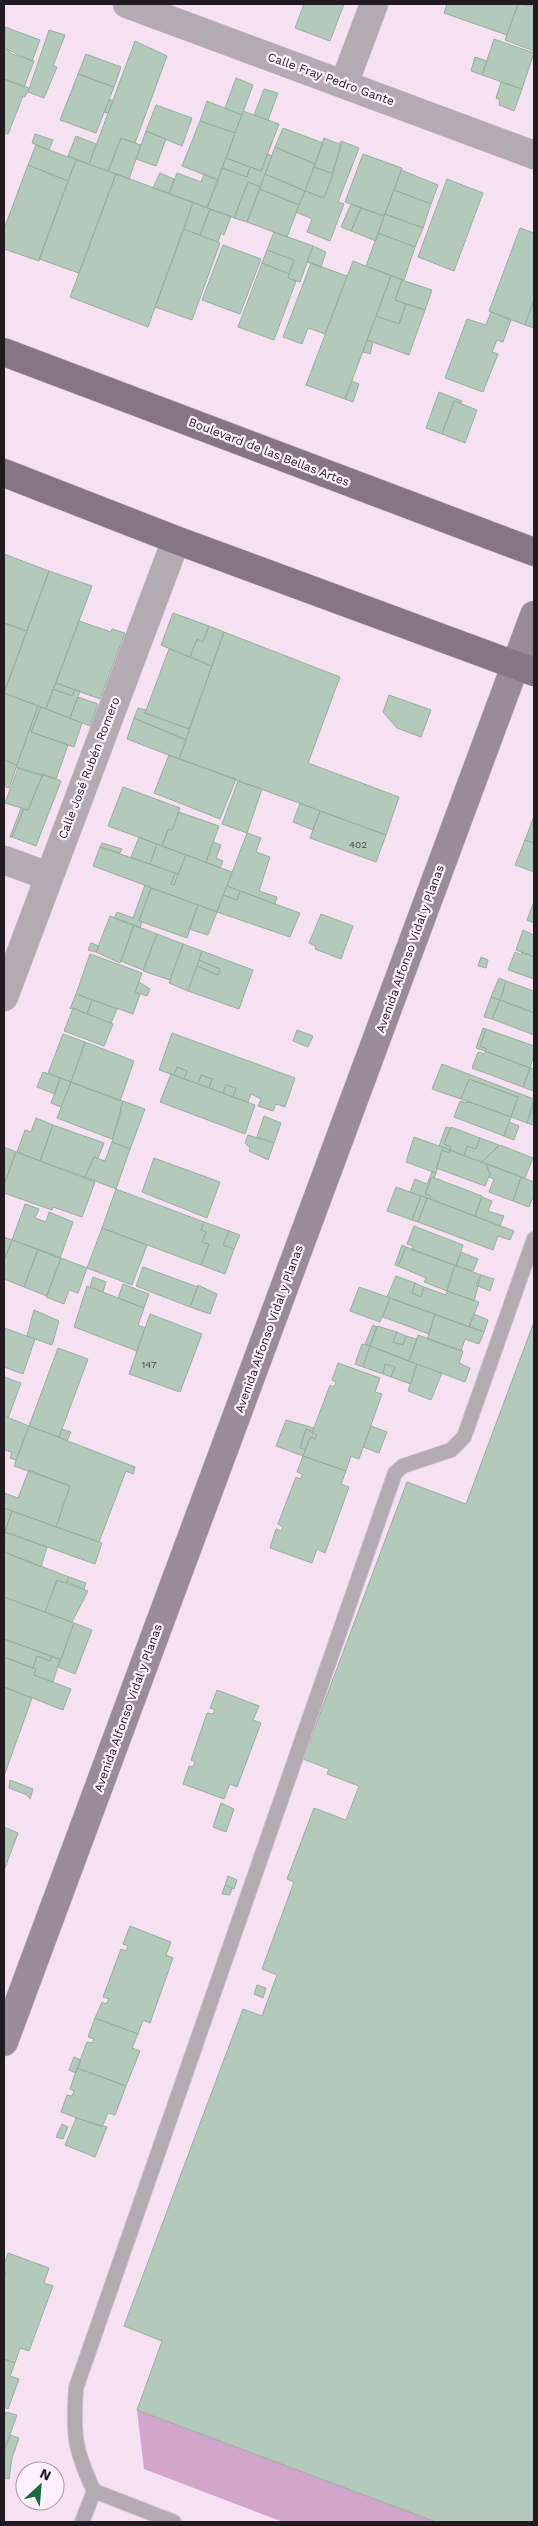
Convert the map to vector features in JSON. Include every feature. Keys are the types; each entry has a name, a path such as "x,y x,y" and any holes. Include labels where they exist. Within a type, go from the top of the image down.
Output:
{"main road":[{"name":"Boulevard de las Bellas Artes","path":"4,352 534,552"},
{"path":"4,473 176,540 525,669"},
{"name":"Avenida Alfonso Vidal y Planas","path":"4,2042 525,669 534,615"}],"street":[{"name":"Calle Fray Pedro Gante","path":"127,4 534,155"},
{"path":"344,84 374,4"},
{"name":"Calle José Rubén Romero","path":"4,996 176,540"},
{"path":"4,860 48,876"}],"lane":[{"path":"174,2522 94,2492 79,2461 75,2436 76,2388 395,1473 403,1466 451,1450 464,1437 534,1239"},
{"path":"82,2522 94,2492"}],"shaded area":[{"path":"137,2410 436,2522 283,2522 144,2469"}],"building":[{"path":"304,4 344,4 330,41 295,28"},
{"path":"447,4 518,4 507,35 444,13"},
{"path":"518,4 534,6 534,51 505,40"},
{"path":"5,27 40,40 32,61 4,48"},
{"path":"49,30 65,35 53,66 57,67 44,98 28,92"},
{"path":"494,39 534,53 522,89 482,75"},
{"path":"135,41 167,56 135,143 121,138 108,171 89,164"},
{"path":"4,48 12,54 34,61 24,87 4,79"},
{"path":"86,54 121,67 114,87 78,74"},
{"path":"475,57 487,61 482,75 471,71"},
{"path":"78,74 114,87 96,133 60,120"},
{"path":"236,78 253,85 242,115 225,108"},
{"path":"4,79 29,88 25,97 23,96 8,134 4,133"},
{"path":"501,82 522,89 514,111 499,105 500,100 496,98"},
{"path":"264,89 278,93 268,120 254,115"},
{"path":"110,99 113,101 108,113 104,112"},
{"path":"207,101 242,115 235,133 200,121"},
{"path":"156,105 192,118 182,146 146,131"},
{"path":"243,111 279,124 261,171 226,158"},
{"path":"200,121 235,133 218,180 182,166"},
{"path":"283,128 323,143 315,164 275,147"},
{"path":"146,131 166,139 156,166 136,159"},
{"path":"35,134 53,140 49,150 32,143"},
{"path":"76,136 96,144 89,164 68,156"},
{"path":"121,138 141,145 129,179 108,171"},
{"path":"324,138 342,145 332,173 314,167"},
{"path":"341,141 359,148 338,202 344,204 330,241 307,232 312,219 296,212 305,191 324,198 333,174"},
{"path":"36,145 76,160 68,181 28,165"},
{"path":"275,147 315,164 305,191 265,174"},
{"path":"268,154 272,156 260,187 248,182 234,218 207,208 222,168 247,177 250,167 261,171"},
{"path":"363,154 402,168 384,216 345,202"},
{"path":"226,158 250,167 247,177 222,168"},
{"path":"76,160 116,174 79,273 39,259"},
{"path":"28,165 68,181 39,261 4,249 4,229"},
{"path":"314,167 333,174 324,198 305,191"},
{"path":"401,170 438,185 431,204 394,190"},
{"path":"160,173 174,179 169,194 153,188"},
{"path":"177,173 201,182 204,174 218,180 207,208 169,194"},
{"path":"116,174 193,202 148,327 70,297"},
{"path":"265,174 305,191 299,205 260,189"},
{"path":"447,179 483,193 454,271 418,257"},
{"path":"248,182 260,187 247,222 234,218"},
{"path":"260,189 299,205 287,237 247,222"},
{"path":"394,190 431,204 423,228 385,214"},
{"path":"193,202 210,209 200,235 184,229"},
{"path":"351,204 361,208 351,231 341,227"},
{"path":"361,208 384,216 376,241 351,231"},
{"path":"210,209 231,216 224,235 221,233 218,242 200,235"},
{"path":"385,214 423,228 415,247 378,233"},
{"path":"520,228 534,233 534,299 525,325 489,311"},
{"path":"184,229 220,243 192,320 155,307"},
{"path":"274,232 313,246 300,282 288,278 294,260 267,250"},
{"path":"378,233 415,247 404,280 366,266"},
{"path":"223,245 261,259 240,314 202,300"},
{"path":"313,246 326,252 321,267 307,262"},
{"path":"267,250 294,260 289,274 262,263"},
{"path":"353,261 391,276 345,399 306,385"},
{"path":"262,263 289,274 288,278 296,281 274,340 238,327"},
{"path":"311,263 347,276 325,334 308,328 302,344 283,337"},
{"path":"391,276 402,280 395,300 406,304 399,324 376,316"},
{"path":"402,280 432,290 425,310 395,300"},
{"path":"534,299 534,328 525,325"},
{"path":"406,304 425,310 409,355 367,340 376,316 399,324"},
{"path":"491,312 511,320 503,342 497,340 492,352 498,354 483,392 445,378 467,319 486,325"},
{"path":"367,340 373,342 370,354 363,352"},
{"path":"352,381 359,384 353,402 345,399"},
{"path":"439,392 462,401 461,403 454,401 442,434 426,428"},
{"path":"454,401 477,410 465,443 442,434"},
{"path":"4,554 49,571 27,631 4,623"},
{"path":"49,571 92,586 46,709 4,693"},
{"path":"173,613 209,626 203,642 197,639 190,657 161,645"},
{"path":"79,621 111,632 112,629 125,633 100,699 56,683"},
{"path":"4,623 27,631 4,693"},
{"path":"209,626 224,632 212,666 190,657 197,639 203,642"},
{"path":"224,632 340,677 308,763 399,797 386,835 179,759"},
{"path":"169,649 212,666 189,729 145,713"},
{"path":"56,683 75,690 72,696 53,689"},
{"path":"53,689 72,696 75,690 80,691 70,718 46,709"},
{"path":"4,693 38,706 17,765 4,760"},
{"path":"389,695 431,710 421,737 397,728 383,712"},
{"path":"78,697 98,704 90,726 70,718"},
{"path":"38,706 41,707 31,732 68,745 56,779 16,767"},
{"path":"41,707 82,723 74,747 31,732"},
{"path":"138,708 146,710 145,713 189,729 186,740 134,718"},
{"path":"134,718 186,740 179,759 127,739"},
{"path":"169,755 236,779 220,819 154,793"},
{"path":"4,760 17,765 9,788 4,786"},
{"path":"18,768 42,776 28,810 5,803"},
{"path":"43,774 61,781 36,846 12,837 24,809 28,810"},
{"path":"238,781 262,789 247,833 222,824"},
{"path":"123,787 180,808 172,830 168,829 162,846 108,826"},
{"path":"300,803 320,811 313,830 293,822"},
{"path":"21,808 23,810 12,837 10,837"},
{"path":"320,811 386,835 376,862 310,838"},
{"path":"179,812 219,826 206,862 162,846 168,829 172,830"},
{"path":"534,816 534,843 525,840"},
{"path":"247,833 261,838 256,852 270,857 259,891 277,897 275,904 227,886"},
{"path":"139,837 157,844 150,864 131,857"},
{"path":"525,840 534,843 534,872 515,865"},
{"path":"213,842 221,845 216,858 223,861 220,868 206,862"},
{"path":"102,843 122,849 120,853 100,847"},
{"path":"157,844 186,855 178,874 150,864"},
{"path":"100,847 175,873 171,884 174,885 186,855 232,872 217,912 93,866"},
{"path":"175,873 178,874 174,885 171,884"},
{"path":"145,885 151,888 139,921 142,922 140,928 114,918 117,912 133,918"},
{"path":"227,886 240,891 237,900 223,895"},
{"path":"151,888 198,905 187,938 139,921"},
{"path":"240,891 300,913 290,937 217,912 223,895 237,900"},
{"path":"534,904 534,923 527,920"},
{"path":"198,905 217,912 208,935 189,929"},
{"path":"321,914 353,926 341,959 315,949 316,946 309,943"},
{"path":"110,916 134,925 120,963 96,952"},
{"path":"134,925 157,934 143,970 121,961"},
{"path":"523,930 534,935 534,957 516,950"},
{"path":"157,934 183,944 170,980 143,971"},
{"path":"91,943 99,946 96,952 88,950"},
{"path":"183,944 202,951 188,991 169,983"},
{"path":"202,951 253,970 239,1009 188,991 197,966 218,975 220,969 199,960"},
{"path":"515,952 521,955 522,952 534,957 534,979 508,970"},
{"path":"90,954 142,973 135,992 140,994 133,1014 76,994"},
{"path":"481,957 488,960 486,968 478,966"},
{"path":"199,960 220,969 218,975 197,966"},
{"path":"499,978 506,981 500,1000 491,997"},
{"path":"506,981 534,991 534,1013 500,1000"},
{"path":"139,982 150,989 147,996 135,992"},
{"path":"76,994 92,1000 87,1014 73,1008 70,1009"},
{"path":"491,997 500,1000 492,1019 484,1017"},
{"path":"92,1000 117,1009 111,1023 87,1014"},
{"path":"500,1000 534,1013 534,1035 492,1019"},
{"path":"73,1008 113,1024 104,1046 64,1031"},
{"path":"483,1028 486,1029 480,1046 487,1049 485,1051 476,1048"},
{"path":"486,1029 534,1046 534,1055 530,1068 485,1051 487,1049 480,1046"},
{"path":"297,1030 313,1036 308,1047 293,1041"},
{"path":"172,1033 295,1078 285,1107 276,1104 273,1111 258,1106 261,1099 251,1094 248,1102 233,1097 236,1088 226,1085 223,1093 209,1088 212,1079 201,1075 198,1084 184,1079 187,1071 177,1067 174,1075 159,1070"},
{"path":"63,1034 85,1042 71,1082 48,1073"},
{"path":"85,1042 134,1061 120,1101 71,1082"},
{"path":"485,1051 530,1068 523,1087 472,1068 478,1052 485,1054"},
{"path":"442,1064 534,1099 527,1123 511,1117 518,1097 469,1079 461,1099 432,1089"},
{"path":"177,1067 187,1071 184,1079 174,1075"},
{"path":"530,1068 534,1069 533,1091 523,1087"},
{"path":"43,1072 60,1078 55,1094 37,1087"},
{"path":"171,1074 255,1105 245,1134 160,1102"},
{"path":"201,1075 212,1079 209,1088 198,1084"},
{"path":"60,1078 71,1082 61,1107 51,1103"},
{"path":"469,1079 518,1097 511,1117 461,1099"},
{"path":"71,1082 123,1101 120,1110 122,1111 112,1139 57,1118"},
{"path":"226,1085 236,1088 233,1097 223,1093"},
{"path":"123,1101 145,1109 130,1149 112,1142"},
{"path":"460,1101 467,1103 467,1101 511,1117 504,1136 454,1117"},
{"path":"534,1103 534,1125 527,1123"},
{"path":"264,1116 281,1123 274,1143 257,1137"},
{"path":"36,1118 53,1125 40,1161 17,1152 25,1130 31,1132"},
{"path":"509,1122 519,1126 514,1140 504,1136"},
{"path":"53,1125 104,1143 98,1158 94,1157 85,1177 40,1161"},
{"path":"446,1127 450,1128 444,1144 451,1147 450,1150 439,1146"},
{"path":"451,1127 480,1138 476,1149 467,1146 464,1156 450,1150 451,1147 444,1144"},
{"path":"248,1135 274,1143 268,1160 249,1151 250,1148 245,1143"},
{"path":"414,1137 450,1150 449,1153 442,1150 436,1173 406,1162"},
{"path":"480,1138 499,1145 482,1162 464,1156 467,1146 476,1149"},
{"path":"112,1142 130,1149 116,1189 85,1177 94,1157 105,1161"},
{"path":"500,1145 533,1158 525,1178 482,1162"},
{"path":"4,1147 16,1152 4,1185"},
{"path":"442,1150 449,1153 450,1150 486,1164 490,1174 485,1186 436,1168"},
{"path":"16,1152 95,1182 82,1217 53,1207 52,1210 4,1193 4,1185"},
{"path":"154,1158 220,1182 207,1218 142,1192"},
{"path":"486,1164 521,1177 513,1201 489,1192 494,1179 489,1177 490,1174"},
{"path":"432,1172 436,1173 434,1178 432,1177 425,1194 431,1196 430,1199 410,1192 415,1179 427,1184"},
{"path":"432,1177 482,1196 475,1216 430,1199 431,1196 425,1194"},
{"path":"521,1177 534,1182 534,1194 529,1207 513,1201"},
{"path":"396,1187 421,1196 412,1220 387,1211"},
{"path":"116,1189 204,1222 201,1230 206,1232 202,1242 209,1244 201,1265 102,1228"},
{"path":"421,1196 427,1198 418,1222 412,1220"},
{"path":"482,1197 492,1201 488,1211 504,1216 500,1226 475,1216"},
{"path":"427,1198 514,1231 510,1240 498,1236 493,1250 418,1222"},
{"path":"25,1204 39,1209 35,1218 46,1222 49,1212 73,1222 60,1258 12,1240"},
{"path":"204,1222 229,1231 223,1245 234,1249 225,1274 201,1265 209,1244 202,1242 206,1232 201,1230"},
{"path":"414,1226 463,1245 456,1266 412,1250 413,1246 407,1244"},
{"path":"102,1228 147,1245 132,1285 87,1268"},
{"path":"229,1231 240,1235 234,1249 223,1245"},
{"path":"4,1237 12,1240 4,1261"},
{"path":"12,1240 38,1249 24,1287 4,1279 4,1261"},
{"path":"402,1245 406,1247 398,1266 395,1265"},
{"path":"406,1247 455,1265 447,1291 424,1282 426,1278 398,1266"},
{"path":"38,1249 61,1258 47,1296 24,1287"},
{"path":"461,1252 478,1259 473,1271 456,1266"},
{"path":"61,1258 87,1268 78,1293 69,1290 64,1304 46,1297"},
{"path":"455,1265 481,1275 474,1301 447,1291"},
{"path":"143,1267 198,1287 190,1307 136,1286"},
{"path":"481,1275 494,1279 490,1291 476,1285"},
{"path":"396,1276 415,1283 412,1293 421,1297 424,1287 446,1295 447,1291 479,1302 469,1327 387,1297"},
{"path":"93,1277 106,1282 103,1292 90,1287"},
{"path":"415,1283 424,1287 421,1297 412,1293"},
{"path":"123,1284 149,1294 144,1308 118,1298"},
{"path":"198,1285 217,1294 210,1314 190,1307"},
{"path":"87,1286 144,1308 138,1325 145,1328 137,1351 74,1327"},
{"path":"359,1287 390,1298 380,1322 350,1311"},
{"path":"390,1298 435,1314 429,1334 383,1317"},
{"path":"34,1310 59,1321 52,1345 27,1336"},
{"path":"150,1314 202,1334 180,1392 129,1374"},
{"path":"435,1314 484,1332 479,1344 465,1339 461,1351 427,1339"},
{"path":"474,1314 488,1320 484,1332 469,1327"},
{"path":"534,1322 534,2522 436,2522 137,2410 162,2341 124,2326 243,2009 262,2016 277,1975 262,1969 294,1882 287,1879 314,1808 346,1820 359,1786 327,1774 329,1769 303,1759 407,1482 466,1504"},
{"path":"373,1325 377,1327 370,1346 365,1344"},
{"path":"377,1326 397,1332 393,1342 403,1345 406,1336 417,1339 409,1361 370,1346"},
{"path":"4,1328 35,1339 23,1374 4,1367"},
{"path":"397,1332 406,1336 403,1345 393,1342"},
{"path":"418,1335 463,1351 459,1363 470,1368 465,1382 409,1361"},
{"path":"362,1344 370,1346 363,1367 355,1364"},
{"path":"370,1346 417,1364 411,1384 391,1377 395,1367 385,1364 383,1374 363,1367"},
{"path":"58,1348 88,1359 59,1437 29,1426"},
{"path":"338,1363 380,1378 375,1392 382,1394 359,1459 351,1456 346,1471 303,1456 310,1437 315,1439 317,1435 312,1433 330,1385 334,1387 336,1382 332,1380"},
{"path":"385,1364 395,1367 391,1377 383,1374"},
{"path":"417,1364 442,1373 431,1400 408,1391"},
{"path":"4,1377 21,1383 8,1418 4,1416"},
{"path":"4,1416 29,1426 16,1460 10,1458 12,1452 4,1450"},
{"path":"286,1420 314,1428 313,1431 306,1429 300,1448 306,1449 303,1456 276,1446"},
{"path":"29,1426 135,1467 133,1474 126,1471 99,1542 56,1527 70,1486 14,1466"},
{"path":"371,1426 387,1432 379,1453 363,1447"},
{"path":"62,1429 71,1432 67,1441 59,1437"},
{"path":"306,1429 317,1435 315,1439 310,1437 306,1449 300,1448"},
{"path":"303,1456 346,1471 341,1484 349,1487 325,1553 317,1549 312,1563 270,1548 276,1529 281,1531 283,1527 278,1524 296,1477 301,1479 302,1474 297,1472"},
{"path":"29,1470 70,1486 56,1527 4,1508 4,1493 18,1498"},
{"path":"4,1508 12,1511 4,1534"},
{"path":"12,1511 102,1543 95,1564 5,1532"},
{"path":"5,1532 47,1547 41,1567 4,1552"},
{"path":"4,1552 69,1577 66,1583 57,1580 45,1612 4,1597"},
{"path":"69,1577 86,1583 84,1589 67,1582"},
{"path":"57,1580 88,1591 72,1622 45,1612"},
{"path":"4,1597 74,1623 61,1660 4,1639"},
{"path":"74,1623 92,1630 75,1674 58,1667"},
{"path":"4,1639 52,1656 50,1661 37,1656 33,1668 4,1657"},
{"path":"37,1656 50,1661 52,1656 60,1659 53,1682 34,1675 36,1669 33,1668"},
{"path":"4,1657 36,1669 34,1675 71,1689 63,1710 4,1687"},
{"path":"4,1687 32,1698 4,1776"},
{"path":"217,1690 259,1706 253,1720 261,1723 237,1787 230,1784 224,1799 183,1784 189,1766 193,1767 195,1762 191,1760 207,1713 213,1714 215,1710 210,1708"},
{"path":"10,1780 33,1789 30,1799 27,1795 9,1788"},
{"path":"221,1803 234,1809 226,1832 213,1827"},
{"path":"4,1827 18,1833 5,1868 4,1868"},
{"path":"228,1876 237,1880 234,1889 225,1885"},
{"path":"225,1885 232,1888 230,1895 222,1894"},
{"path":"130,1926 171,1942 166,1955 173,1958 150,2023 143,2020 138,2034 95,2018 102,2002 106,2004 109,1999 103,1997 121,1949 126,1951 128,1946 123,1944"},
{"path":"257,1985 266,1988 263,1998 254,1994"},
{"path":"95,2018 138,2034 132,2048 140,2051 126,2086 77,2068 87,2042 92,2043 94,2039 88,2037"},
{"path":"74,2057 81,2060 76,2073 69,2070"},
{"path":"77,2068 126,2086 115,2115 108,2113 102,2127 61,2112 67,2095 72,2096 74,2091 70,2089"},
{"path":"76,2118 107,2127 95,2157 65,2145"},
{"path":"62,2124 68,2127 63,2139 56,2137"},
{"path":"8,2253 49,2268 44,2283 53,2286 29,2351 20,2348 15,2363 4,2359 4,2279 6,2273 4,2272 4,2265"},
{"path":"4,2359 15,2363 10,2376 19,2379 8,2409 4,2407"},
{"path":"6,2412 17,2415 4,2451 4,2419"},
{"path":"10,2435 19,2438 12,2458 9,2479 4,2478 4,2451"}]}
